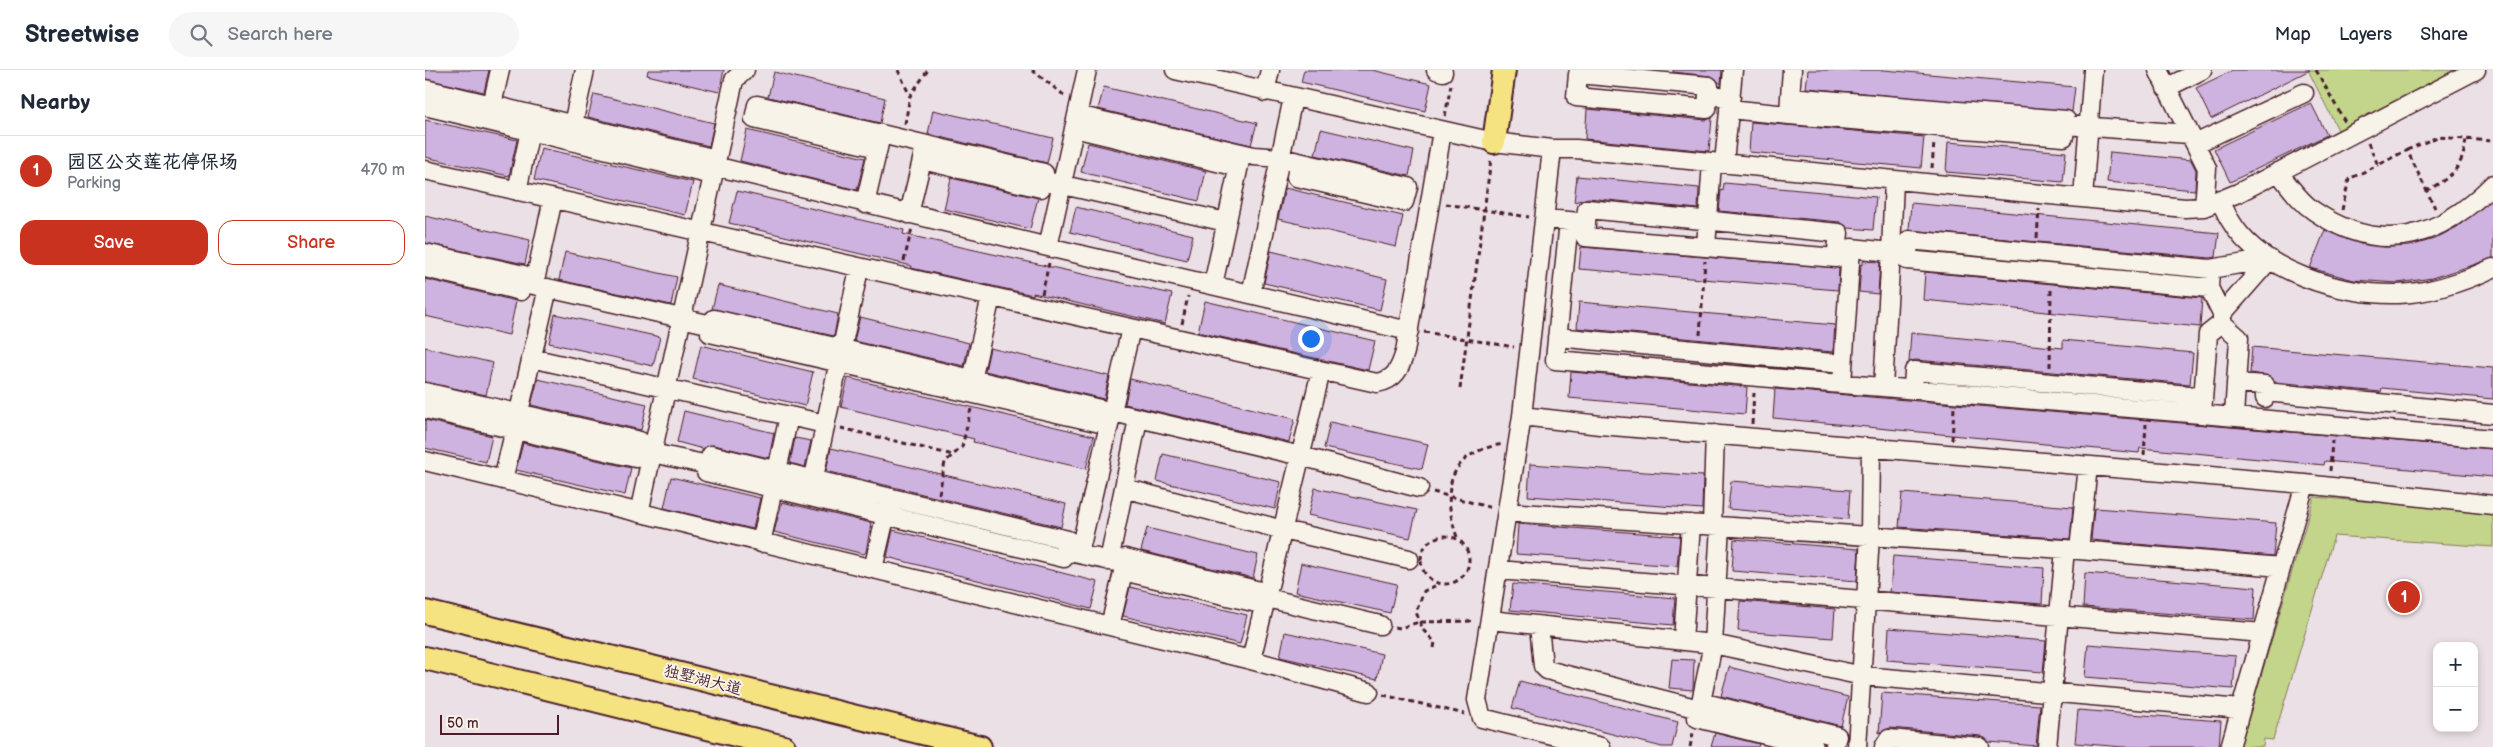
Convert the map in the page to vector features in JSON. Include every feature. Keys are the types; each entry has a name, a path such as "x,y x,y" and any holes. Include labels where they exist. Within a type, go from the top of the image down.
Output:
{"main road":[{"path":"1494,142 1505,70"},
{"name":"独墅湖大道","path":"425,612 980,747"},
{"path":"425,658 785,747"}],"street":[{"path":"492,105 500,70"},
{"path":"573,124 585,70"},
{"path":"639,513 645,452 666,388 699,231 710,165 734,80 745,70"},
{"path":"1050,247 1061,185 1087,70"},
{"path":"1175,70 1265,92 1494,142 2185,208 2203,207 2278,172 2475,70"},
{"path":"1265,92 1270,70"},
{"path":"1706,247 1708,220 1730,103 1733,70"},
{"path":"1789,115 1792,70"},
{"path":"2083,198 2093,70"},
{"path":"2158,70 2207,168 2203,207"},
{"path":"2166,88 2202,70"},
{"path":"1577,74 1709,86 1708,95 1707,109 1576,97 1577,74"},
{"path":"425,89 708,157 710,165"},
{"path":"1708,95 1730,103 1789,115 2065,120 2065,125 2192,139 2304,93"},
{"path":"1790,97 1935,118"},
{"path":"1252,289 1293,98"},
{"path":"728,106 755,112 757,105 880,141 901,139 923,153 1044,173 1043,180 1061,185 1226,222"},
{"path":"425,106 704,173 710,165"},
{"path":"1077,116 1240,160 1281,158 1407,186 1406,193 1431,200"},
{"path":"517,191 530,131"},
{"path":"425,170 859,269 1377,383 1388,381 1399,371 1402,363 1442,131"},
{"path":"865,204 880,141"},
{"path":"1552,149 1522,416 1477,700 1482,718 1601,747"},
{"path":"912,215 923,153"},
{"path":"1213,285 1240,160"},
{"path":"710,165 865,204 1191,280 1213,285 1252,289 1377,324 1409,330"},
{"path":"2278,172 2298,197 2313,210 2338,224 2370,236 2385,238 2412,236 2442,224 2473,202 2493,184"},
{"path":"1883,387 1899,253 1895,180"},
{"path":"503,480 531,358 535,285 553,199"},
{"path":"2220,199 2230,221 2247,241 2270,259 2321,284 2362,293 2399,294 2419,291 2493,268"},
{"path":"1841,384 1843,364 1844,247 1839,233 1587,209 1578,222 1556,343 1555,360 1755,377 1841,384 1883,387 1913,390 2148,408 2493,439"},
{"path":"1545,219 1578,222"},
{"path":"1578,222 1585,237 1836,258 1844,247"},
{"path":"1899,253 1909,240 2210,269 2270,259"},
{"path":"1844,247 1899,253 1907,260 2209,288"},
{"path":"425,253 524,275 535,285 712,325 710,333 840,356 1111,419 1139,419 1301,456 1419,488"},
{"path":"2044,253 2051,273"},
{"path":"2195,412 2208,334 2270,259"},
{"path":"425,268 521,291 535,285"},
{"path":"809,497 859,269"},
{"path":"2210,269 2209,288 2222,318 2239,338 2234,416"},
{"path":"973,387 991,297"},
{"path":"775,480 809,497 1064,558 1072,552 1111,419 1131,328"},
{"path":"1530,350 1556,343 1699,350 1843,364"},
{"path":"1697,372 1699,350"},
{"path":"531,358 825,424"},
{"path":"1251,660 1263,597 1283,530 1321,371"},
{"path":"1913,390 1914,372 2189,395 2195,412"},
{"path":"2049,400 2050,383"},
{"path":"2236,383 2265,386 2263,418"},
{"path":"425,392 636,458 645,452 708,466 706,472 775,480 813,480 1068,540 1072,552"},
{"path":"2265,392 2493,414"},
{"path":"425,410 516,422"},
{"path":"761,543 789,416"},
{"path":"1522,416 1871,448 2305,484 2493,505"},
{"path":"1110,626 1119,565 1124,488 1139,419"},
{"path":"1715,434 1716,587 1713,644 1701,677 1700,706 1697,718 1814,747"},
{"path":"1857,747 1863,676 1871,448"},
{"path":"425,461 1251,660 1369,692"},
{"path":"2047,747 2060,616 2088,466"},
{"path":"2230,747 2305,484"},
{"path":"1124,488 1283,530 1409,559"},
{"path":"873,569 890,498"},
{"path":"1507,512 2072,550 2281,568"},
{"path":"1683,641 1691,524"},
{"path":"1072,552 1257,603 1263,597"},
{"path":"1498,570 2263,633"},
{"path":"1263,597 1380,625"},
{"path":"1490,620 1713,644 1863,676 2241,709"},
{"path":"1539,626 1543,666 1547,670 1837,736 1840,746"},
{"path":"1884,747 1889,739 1980,747"}],"path":[{"path":"898,70 910,96"},
{"path":"901,139 910,96 928,70"},
{"path":"1032,70 1077,116"},
{"path":"2316,70 2378,165"},
{"path":"1442,131 1444,75"},
{"path":"1931,183 1935,118"},
{"path":"2338,224 2349,179 2437,137 2493,141"},
{"path":"2426,190 2455,172 2465,156 2466,139"},
{"path":"1460,389 1494,142"},
{"path":"2407,150 2442,224"},
{"path":"2041,194 2044,253"},
{"path":"1431,200 1485,211 1545,219"},
{"path":"900,278 912,215"},
{"path":"1039,308 1050,247"},
{"path":"1699,350 1706,247"},
{"path":"2050,383 2051,273"},
{"path":"1179,339 1191,280"},
{"path":"1409,330 1530,350"},
{"path":"1751,437 1755,377"},
{"path":"936,509 945,462 962,447 973,387"},
{"path":"1950,454 1955,393"},
{"path":"2142,471 2148,408"},
{"path":"825,424 953,455"},
{"path":"2328,487 2334,425"},
{"path":"1433,648 1435,642 1423,630 1416,612 1421,597 1430,586 1461,581 1469,567 1470,558 1465,546 1457,538 1450,514 1448,496 1450,482 1460,465 1475,453 1489,446 1518,443"},
{"path":"1419,488 1507,512"},
{"path":"1439,584 1429,580 1424,572 1422,566 1424,549 1434,537 1442,535 1457,538"},
{"path":"1380,625 1400,628 1419,622 1490,620"},
{"path":"1369,692 1482,718"}],"green space":[{"path":"2308,70 2466,70 2340,134"},
{"path":"2314,497 2493,512 2493,547 2334,536 2273,740 2264,739 2263,747 2240,747"}],"building":[{"path":"425,70 489,70 484,92 425,79"},
{"path":"648,70 724,70 719,92 647,75"},
{"path":"1304,70 1372,70 1431,84 1425,111 1301,82"},
{"path":"1673,70 1722,70 1721,84 1710,76 1673,72"},
{"path":"1808,70 1884,70 2075,87 2072,112 1806,88"},
{"path":"2233,70 2310,70 2211,119 2196,88"},
{"path":"774,72 885,98 880,123 768,97"},
{"path":"1104,87 1257,123 1251,145 1098,109"},
{"path":"594,94 714,123 709,146 588,117"},
{"path":"2311,103 2327,135 2230,182 2214,149"},
{"path":"1587,109 1706,120 1712,118 1709,151 1585,139"},
{"path":"933,110 1053,138 1047,163 928,134"},
{"path":"425,120 517,140 509,176 425,157"},
{"path":"1751,122 1924,137 1921,168 1749,152"},
{"path":"1321,129 1414,151 1409,176 1315,155"},
{"path":"747,130 865,158 857,190 740,161"},
{"path":"1948,142 2066,152 2063,182 1946,172"},
{"path":"1088,143 1206,171 1199,201 1081,172"},
{"path":"541,148 693,182 685,215 534,180"},
{"path":"2110,152 2191,160 2196,170 2195,190 2107,182"},
{"path":"1577,176 1699,188 1698,209 1588,198 1574,202"},
{"path":"951,178 1038,198 1030,229 944,209"},
{"path":"1724,183 1876,197 1873,230 1848,228 1840,222 1719,211 1721,190 1723,191"},
{"path":"1285,188 1403,216 1396,247 1278,219"},
{"path":"737,191 904,230 903,234 1172,294 1165,324 1033,293 1033,295 911,268 912,266 729,223"},
{"path":"2493,198 2493,258 2432,278 2398,283 2354,280 2310,268 2325,230 2361,244 2385,247 2410,246 2434,239 2457,227"},
{"path":"1911,203 2219,233 2216,257 2210,258 1909,230"},
{"path":"1076,207 1193,235 1187,260 1070,232"},
{"path":"425,216 530,240 525,264 425,243"},
{"path":"1581,247 1839,268 1838,290 1579,269"},
{"path":"1271,251 1387,279 1380,310 1264,283"},
{"path":"565,252 677,277 671,305 559,280"},
{"path":"1863,261 1880,262 1878,294 1859,292 1861,264 1863,265"},
{"path":"1925,272 2202,298 2200,327 1923,300"},
{"path":"425,279 516,301 509,335 425,316"},
{"path":"718,285 838,314 834,336 712,309"},
{"path":"1205,301 1375,341 1368,370 1198,332"},
{"path":"1579,302 1835,325 1833,352 1577,328"},
{"path":"555,314 660,337 653,366 549,343"},
{"path":"860,317 969,343 964,366 854,341"},
{"path":"1911,333 2063,348 2063,340 2193,353 2190,384 1915,360 1909,362"},
{"path":"701,345 813,372 805,406 693,379"},
{"path":"425,347 493,363 486,395 425,382"},
{"path":"2252,347 2493,368 2493,399 2382,388 2381,392 2275,382 2270,376 2250,373"},
{"path":"990,348 1109,376 1104,399 985,371"},
{"path":"1571,372 1747,387 1745,414 1569,398"},
{"path":"848,378 1094,436 1086,469 973,442 974,439 841,407"},
{"path":"538,379 647,404 641,430 531,405"},
{"path":"1130,379 1295,419 1289,442 1125,404"},
{"path":"1775,389 2493,449 2493,477 2325,461 2324,465 2140,448 2139,453 1773,418"},
{"path":"684,411 774,433 769,458 713,445 703,449 677,442"},
{"path":"425,420 492,436 486,462 425,448"},
{"path":"1330,422 1428,444 1422,469 1324,448"},
{"path":"795,438 811,441 805,467 790,463"},
{"path":"523,443 631,468 625,495 516,470"},
{"path":"831,448 1066,504 1061,527 826,471"},
{"path":"1163,454 1281,482 1275,509 1157,481"},
{"path":"1530,464 1703,476 1702,509 1528,496"},
{"path":"671,477 760,498 753,529 664,508"},
{"path":"1731,481 1850,490 1848,519 1728,509"},
{"path":"1315,488 1417,510 1410,538 1308,515"},
{"path":"1902,493 2073,507 2070,539 1899,527"},
{"path":"782,502 871,523 866,552 864,554 774,532"},
{"path":"2094,509 2276,523 2273,556 2091,540"},
{"path":"1518,524 1680,536 1677,566 1516,554"},
{"path":"1147,528 1258,555 1253,578 1141,551"},
{"path":"893,530 1098,582 1091,609 887,557"},
{"path":"1734,539 1859,549 1857,581 1732,571"},
{"path":"1893,556 2044,568 2042,604 1890,592"},
{"path":"1301,563 1397,584 1390,613 1295,592"},
{"path":"2085,573 2256,587 2254,620 2083,607"},
{"path":"1513,584 1675,598 1673,625 1510,610"},
{"path":"1130,587 1247,615 1240,644 1123,616"},
{"path":"1740,601 1835,609 1833,638 1738,631"},
{"path":"1889,628 2046,641 2043,672 1887,660"},
{"path":"1285,632 1382,654 1377,679 1280,657"},
{"path":"2088,644 2236,656 2233,689 2085,677"},
{"path":"1672,659 1694,660 1693,690 1669,688"},
{"path":"1729,667 1848,697 1841,726 1721,696"},
{"path":"1520,681 1678,722 1672,747 1662,747 1512,708"},
{"path":"1882,693 2040,705 2036,746 1989,742 1981,736 1890,728 1879,733"},
{"path":"2078,710 2221,721 2219,747 2123,747 2075,743"},
{"path":"1715,733 1759,744 1758,747 1711,747"}],"place":[{"name":"园区公交莲花停保场","path":"2404,597"}]}
